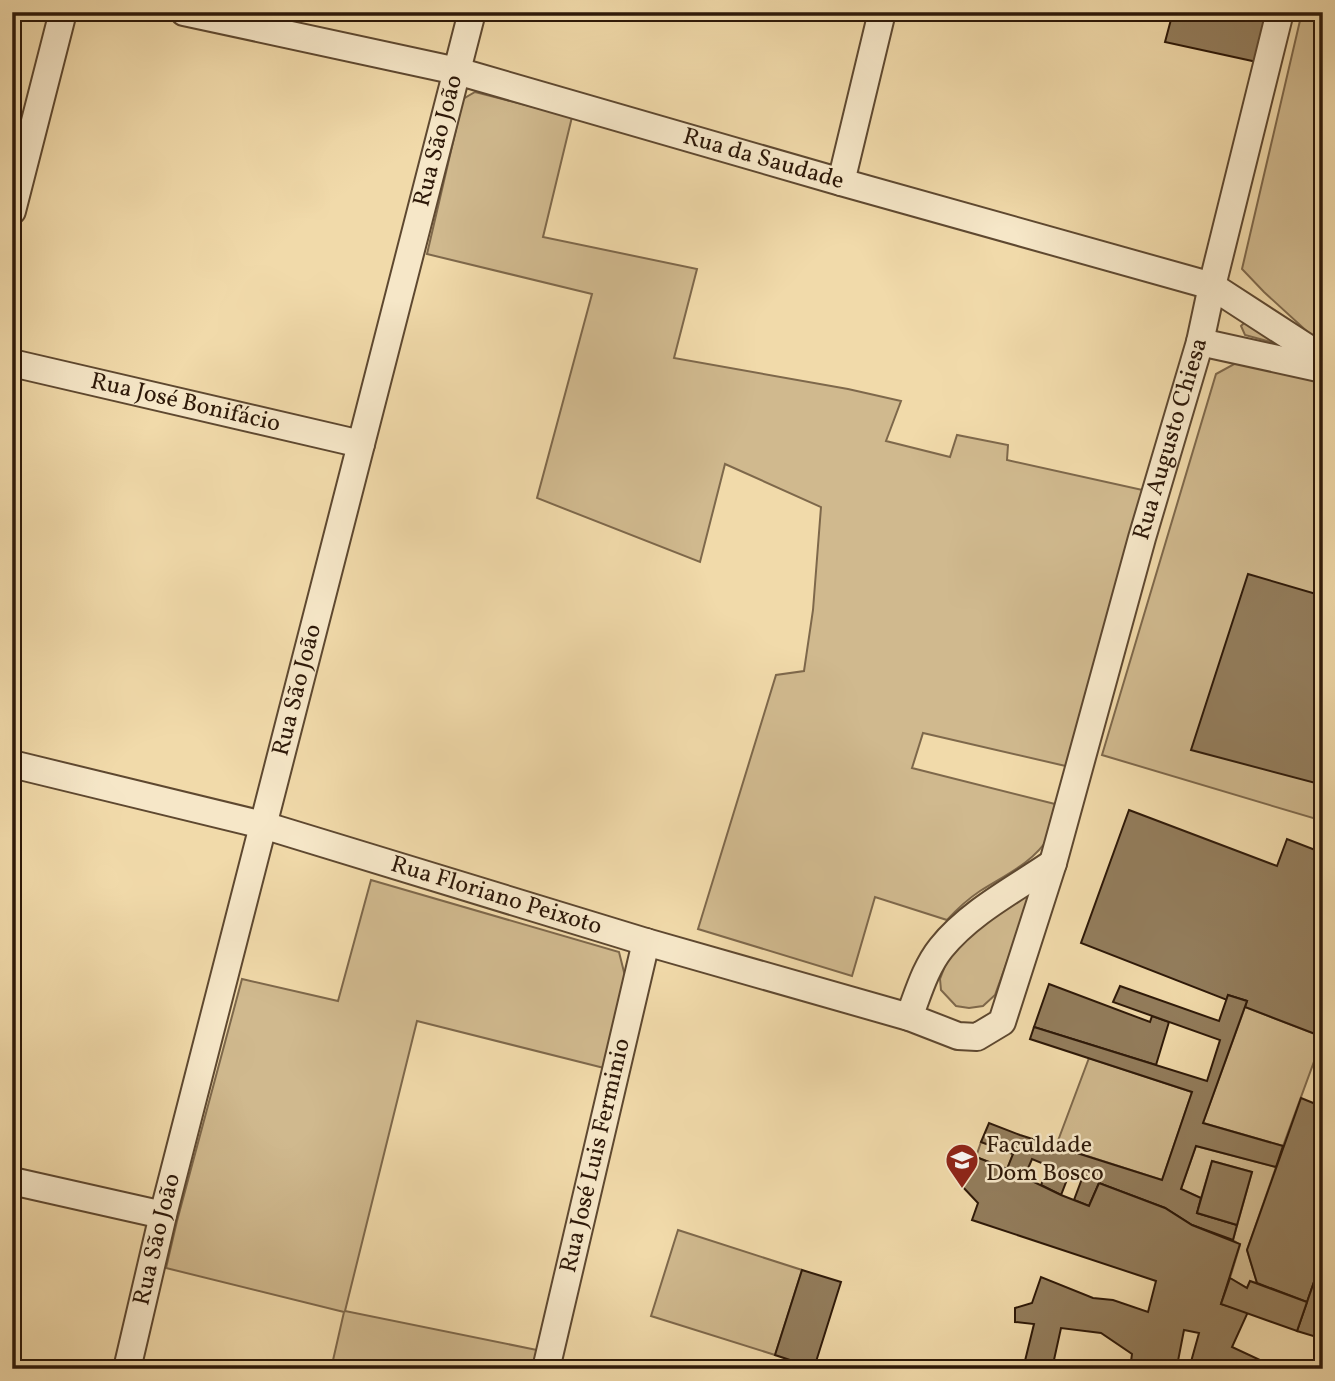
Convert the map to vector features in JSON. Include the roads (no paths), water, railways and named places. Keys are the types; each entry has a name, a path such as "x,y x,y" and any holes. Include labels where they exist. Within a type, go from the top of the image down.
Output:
{"street":[{"path":"12,211 63,12"},
{"name":"Rua da Saudade","path":"184,12 457,71 841,183 1212,286 1323,359"},
{"name":"Rua São João","path":"127,1369 163,1214 472,12"},
{"path":"841,183 882,12"},
{"name":"Rua Augusto Chiesa","path":"977,1037 1002,1022 1054,863 1142,538 1200,342 1280,12"},
{"path":"1200,342 1323,369"},
{"name":"Rua José Bonifácio","path":"12,363 361,443"},
{"name":"Rua Floriano Peixoto","path":"12,764 263,825 646,942 909,1017 958,1036 977,1037"},
{"path":"909,1017 923,979 940,950 962,925 1054,863"},
{"name":"Rua José Luis Ferminio","path":"546,1369 646,942"},
{"path":"12,1181 163,1214"}],"place":[{"name":"Faculdade Dom Bosco","path":"962,1190"}]}
